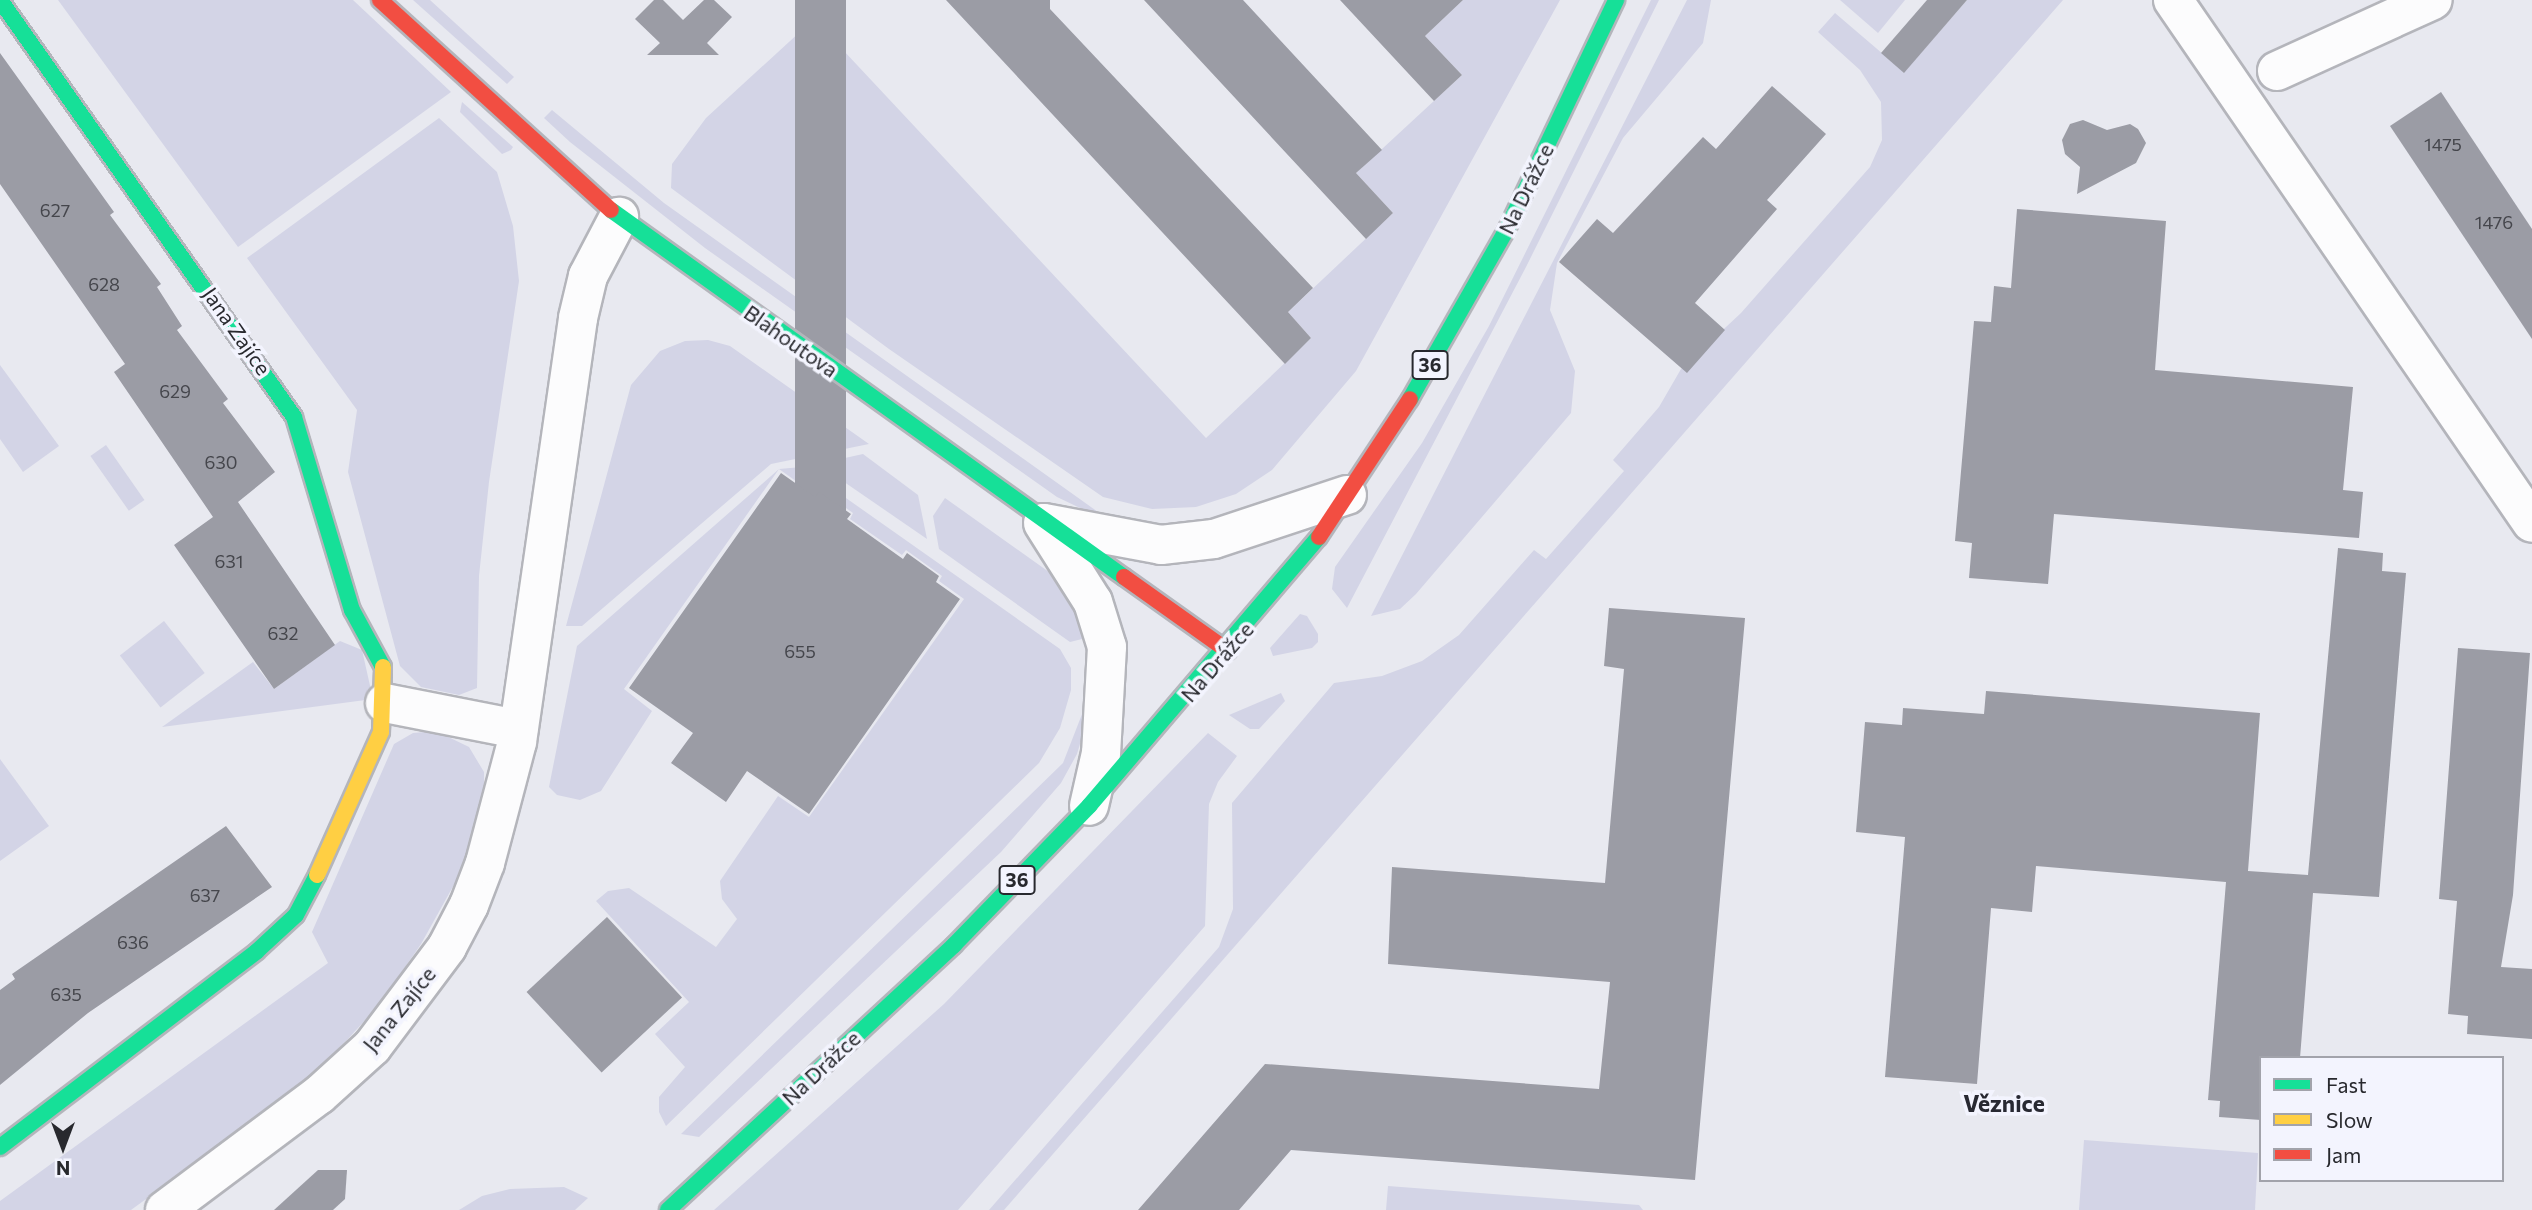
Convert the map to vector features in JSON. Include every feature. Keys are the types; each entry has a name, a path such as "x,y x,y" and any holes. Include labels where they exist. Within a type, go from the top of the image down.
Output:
{"street":[{"name":"Jana Zajíce","path":"0,0 295,416 352,610 381,658 385,703 381,732 345,821 315,886 296,915 256,952 0,1147"},
{"name":"Blahoutova","path":"380,0 619,217 1043,523 1228,651"},
{"name":"Na Drážce","path":"668,1210 954,945 1089,806 1228,651 1308,553 1407,405 1506,231 1616,0"},
{"path":"2173,0 2532,523"},
{"path":"2277,71 2432,0"},
{"name":"Jana Zajíce","path":"166,1210 319,1094 372,1047 447,947 485,863 518,729 578,318 588,276 619,217"},
{"path":"1043,523 1161,545 1214,539 1347,495"},
{"path":"1043,523 1093,602 1107,647 1101,753 1089,806"},
{"path":"385,703 518,729"}],"shaded area":[{"path":"58,0 353,0 451,92 238,247"},
{"path":"413,0 430,0 514,77 507,84"},
{"path":"1463,0 1560,0 1356,371 1272,470 1236,494 1196,507 1152,509 1103,497 889,349 671,188 672,164 706,118 814,19 1206,438 1311,338 1288,312 1393,213 1356,173 1462,75 1425,36"},
{"path":"1651,0 1659,0 1527,265 1347,608 1332,589 1335,567 1422,443 1489,326"},
{"path":"1687,0 1711,0 1703,43 1623,138 1557,263 1550,310 1575,371 1571,413 1416,594 1400,609 1371,616"},
{"path":"1840,0 1905,0 1878,33"},
{"path":"1967,0 2063,0 1004,1210 989,1210 1219,947 1233,909 1232,803 1334,683 1382,676 1422,661 1459,635 1534,550 1546,559 1624,471 1613,460 1659,407 1681,369 1741,313 1870,167 1882,140 1881,102 1860,70 1818,32 1835,13 1904,72"},
{"path":"462,102 513,147 511,150 502,154 460,112"},
{"path":"552,110 664,203 1098,512 1099,517 1057,497 705,248 570,142 544,118"},
{"path":"439,118 497,172 513,226 519,281 489,482 479,576 477,688 459,695 421,687 400,666 348,472 357,410 247,258"},
{"path":"708,340 730,346 869,444 771,464 582,626 566,626 631,385 660,351 685,341"},
{"path":"0,365 59,446 23,472 0,439"},
{"path":"106,445 144,500 129,511 90,456"},
{"path":"863,454 918,495 927,539 818,464"},
{"path":"802,467 1060,649 1071,668 1071,690 1060,728 1039,763 666,1126 659,1112 659,1097 685,1067 655,1034 689,1002 596,901 608,891 629,888 716,947 737,919 722,899 720,881 778,796 809,817 964,599 939,581 942,576 906,550 902,555 850,519 853,513 818,488 814,494 779,469"},
{"path":"779,469 624,689 652,711 601,791 580,800 557,795 549,787 577,646"},
{"path":"945,498 1056,577 1094,636 1070,642 939,549 933,516"},
{"path":"1300,614 1307,616 1318,634 1318,642 1312,648 1273,656 1270,648"},
{"path":"164,621 205,673 161,707 120,655"},
{"path":"340,641 362,650 373,699 162,727 253,662 274,689"},
{"path":"1281,693 1285,701 1259,729 1250,729 1229,715"},
{"path":"1084,709 1090,710 1077,754 1061,783 1001,852 699,1137 681,1134 1063,763"},
{"path":"436,731 469,747 484,772 484,798 466,863 421,944 379,1005 294,1091 131,1210 0,1210 0,1201 328,963 312,932 394,744 413,733"},
{"path":"1208,733 1237,756 1218,782 1209,804 1205,926 958,1210 714,1210 944,1004"},
{"path":"0,759 49,826 0,861"},
{"path":"2084,1140 2258,1153 2255,1210 2079,1210"},
{"path":"1388,1186 1639,1205 1643,1210 1386,1210"},
{"path":"564,1187 588,1198 575,1210 459,1210 482,1196 510,1189"}],"building":[{"path":"654,0 663,0 683,20 704,0 714,0 732,17 707,43 719,55 647,55 660,43 635,19"},
{"path":"795,0 846,0 846,601 795,601"},
{"path":"946,0 1050,0 1050,9 1313,288 1288,312 1311,338 1285,364"},
{"path":"1144,0 1243,0 1382,150 1356,173 1393,213 1366,239"},
{"path":"1340,0 1463,0 1425,36 1462,75 1434,101"},
{"path":"1927,0 1967,0 1904,73 1881,53"},
{"path":"0,53 114,212 110,215 161,284 157,287 182,326 177,330 228,399 223,403 275,472 238,502 335,645 274,689 174,545 213,517 114,372 125,364 0,184"},
{"path":"1772,86 1826,134 1767,200 1777,209 1695,303 1725,330 1687,373 1559,262 1597,219 1613,233 1703,137 1716,149"},
{"path":"2441,92 2532,229 2532,339 2390,126"},
{"path":"2083,120 2107,130 2130,124 2138,129 2146,143 2136,163 2077,194 2080,167 2065,154 2062,140 2070,124"},
{"path":"2017,209 2166,221 2155,370 2353,387 2343,490 2363,492 2359,538 2054,514 2048,584 1969,578 1972,543 1955,541 1974,321 1991,322 1994,286 2011,288"},
{"path":"781,473 815,497 819,492 851,514 847,519 903,559 907,553 939,576 936,582 960,599 809,814 747,771 726,802 671,763 693,733 629,688"},
{"path":"2338,548 2383,553 2382,571 2406,573 2379,897 2313,893 2300,1056 2259,1056 2259,1120 2219,1117 2220,1101 2208,1100 2226,882 2036,866 2032,912 1991,908 1977,1084 1885,1077 1905,837 1856,832 1865,722 1902,725 1903,708 1984,714 1986,691 2260,713 2248,871 2308,875"},
{"path":"1609,608 1745,618 1695,1180 1291,1150 1239,1210 1138,1210 1265,1064 1599,1089 1610,982 1388,964 1392,867 1605,883 1624,669 1604,666"},
{"path":"2458,648 2530,653 2513,895 2501,967 2532,969 2532,1039 2467,1034 2468,1016 2448,1014 2457,901 2439,899"},
{"path":"226,826 272,887 88,1013 0,1085 0,990 15,979 12,974"},
{"path":"607,917 682,997 602,1072 527,992"},
{"path":"318,1170 347,1170 345,1199 333,1210 274,1210"}],"traffic: fast":[{"path":"0,0 294,417 352,610 383,667"},
{"path":"1410,399 1506,231 1616,0"},
{"path":"611,210 1124,577"},
{"path":"668,1210 954,945 1089,806 1319,537"},
{"path":"0,1147 256,952 296,915 317,875"}],"traffic: slow":[{"path":"317,875 381,732 383,667"}],"traffic: jam":[{"path":"380,0 611,210"},
{"path":"1319,537 1410,399"},
{"path":"1124,577 1228,651"}],"district":[{"name":"Věznice","path":"2004,1103"}]}
